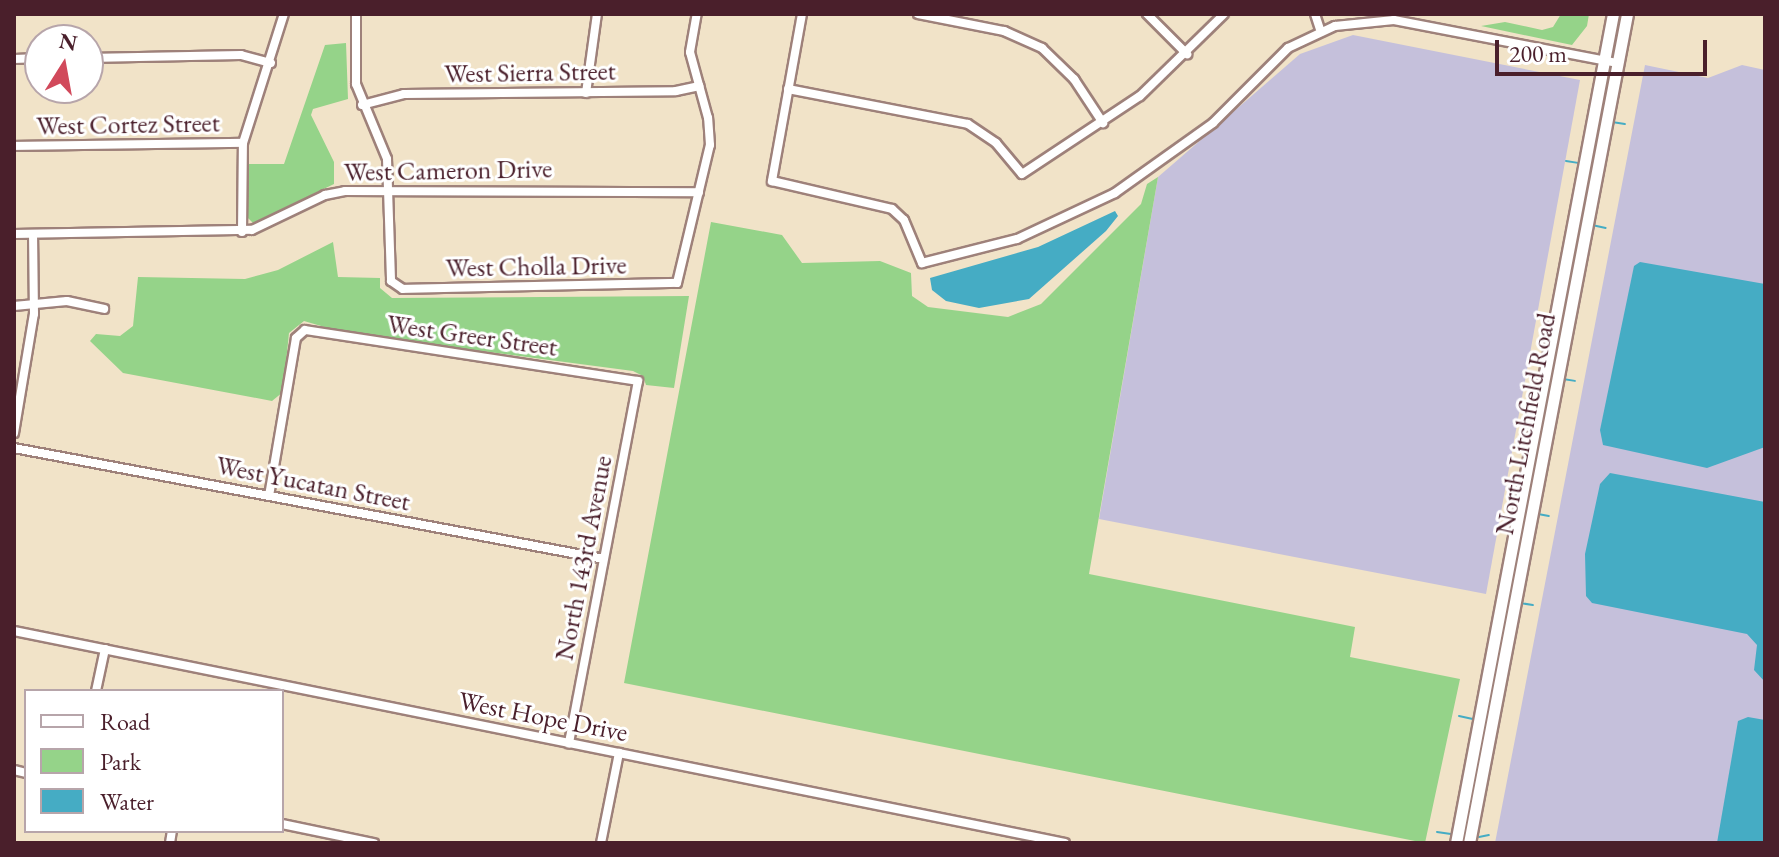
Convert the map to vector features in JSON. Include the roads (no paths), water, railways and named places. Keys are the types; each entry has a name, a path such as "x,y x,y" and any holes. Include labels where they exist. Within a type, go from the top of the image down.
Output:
{"main road":[{"name":"North Litchfield Road","path":"1456,843 1613,14"},
{"name":"North Litchfield Road","path":"1469,843 1627,14"},
{"path":"1495,633 1508,636"},
{"path":"1472,826 1467,814 1479,747 1476,735"}],"street":[{"path":"242,232 243,143 271,63 284,14"},
{"path":"356,14 356,84 362,105 387,159 389,191"},
{"path":"586,93 597,14"},
{"path":"697,14 690,52 710,136 699,192"},
{"path":"802,14 772,181 892,209 904,220 922,263 1017,239 1115,193 1213,123 1280,54 1321,32 1363,20 1394,20 1618,63"},
{"path":"918,14 972,24 1042,48 1074,79 1103,123"},
{"path":"972,24 974,14"},
{"path":"1147,14 1187,54"},
{"path":"788,89 968,124 996,143 1022,174 1103,123 1187,54 1224,14"},
{"path":"1315,14 1321,32"},
{"path":"104,58 241,55 271,63"},
{"name":"West Sierra Street","path":"362,105 404,94 586,93 699,86"},
{"name":"West Cortez Street","path":"14,146 243,143"},
{"name":"West Cameron Drive","path":"14,234 242,232 271,224 325,195 389,191 699,192"},
{"name":"West Cholla Drive","path":"389,191 391,281 395,287 677,283 699,192"},
{"path":"14,433 34,304 33,234"},
{"path":"14,306 67,301 104,309"},
{"name":"West Greer Street","path":"269,496 300,332 638,381"},
{"name":"North 143rd Avenue","path":"569,743 638,381"},
{"name":"West Yucatan Street","path":"14,448 604,559"},
{"name":"West Hope Drive","path":"14,631 1065,843"},
{"path":"96,689 105,649"},
{"path":"601,843 619,753"},
{"path":"284,824 374,843"}],"water":[{"path":"1115,211 1118,216 1106,231 1029,299 979,308 946,301 932,290 930,278 1038,247"},
{"path":"1640,262 1765,284 1765,447 1707,468 1603,445 1600,430 1634,266"},
{"path":"1610,473 1765,502 1765,682 1754,670 1757,645 1747,634 1592,603 1586,596 1585,554 1600,484"},
{"path":"1748,717 1765,720 1765,843 1717,843 1738,721"}],"waterway":[{"path":"1612,122 1625,124"},
{"path":"1566,161 1578,163"},
{"path":"1592,225 1606,228"},
{"path":"1563,379 1575,381"},
{"path":"1538,514 1549,516"},
{"path":"1520,603 1533,605"},
{"path":"1459,716 1473,719"},
{"path":"1437,832 1451,834"},
{"path":"1479,837 1489,835"}]}
